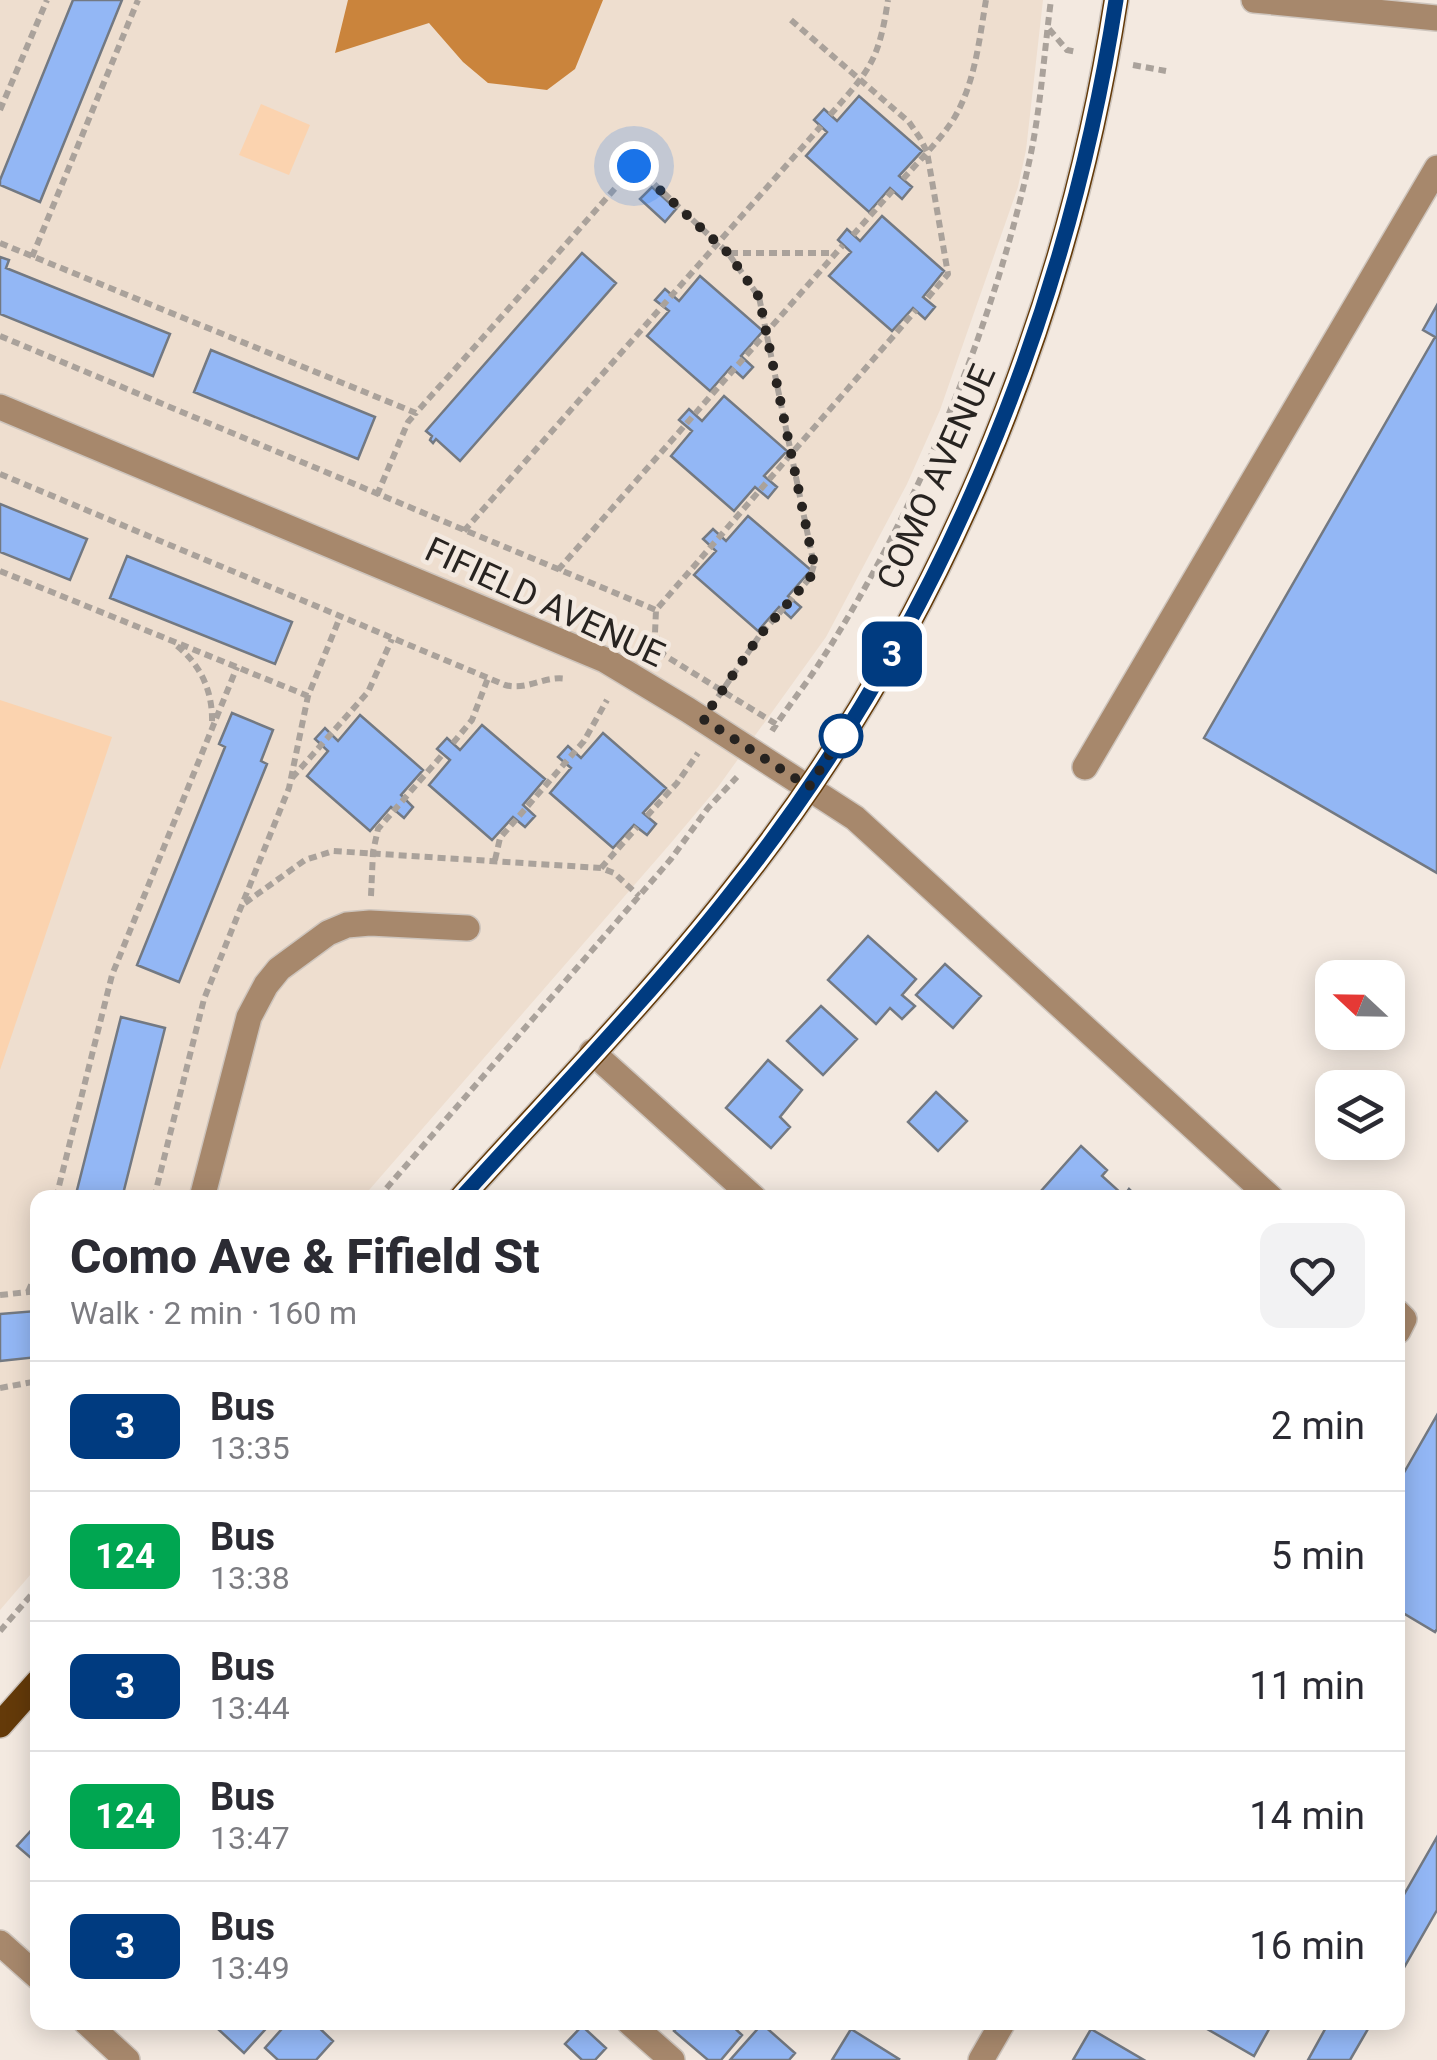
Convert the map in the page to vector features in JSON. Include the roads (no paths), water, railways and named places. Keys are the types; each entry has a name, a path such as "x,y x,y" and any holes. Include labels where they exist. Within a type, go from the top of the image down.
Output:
{"main road":[{"name":"COMO AVENUE","path":"469,1190 732,894 809,787 908,628 990,454 1030,345 1070,220 1096,118 1116,0"},
{"path":"0,1725 30,1691"}],"street":[{"path":"1254,0 1388,7 1437,18"},
{"path":"1085,767 1437,168"},
{"name":"FIFIELD AVENUE","path":"0,406 605,660 703,719 855,818 1262,1190"},
{"path":"204,1190 243,1034 266,985 293,956 328,933 347,926 370,923 467,928"},
{"path":"592,1052 745,1190"},
{"path":"0,1943 30,1971"},
{"path":"94,2030 124,2059"},
{"path":"638,2030 672,2060"},
{"path":"981,2060 998,2030"}]}
